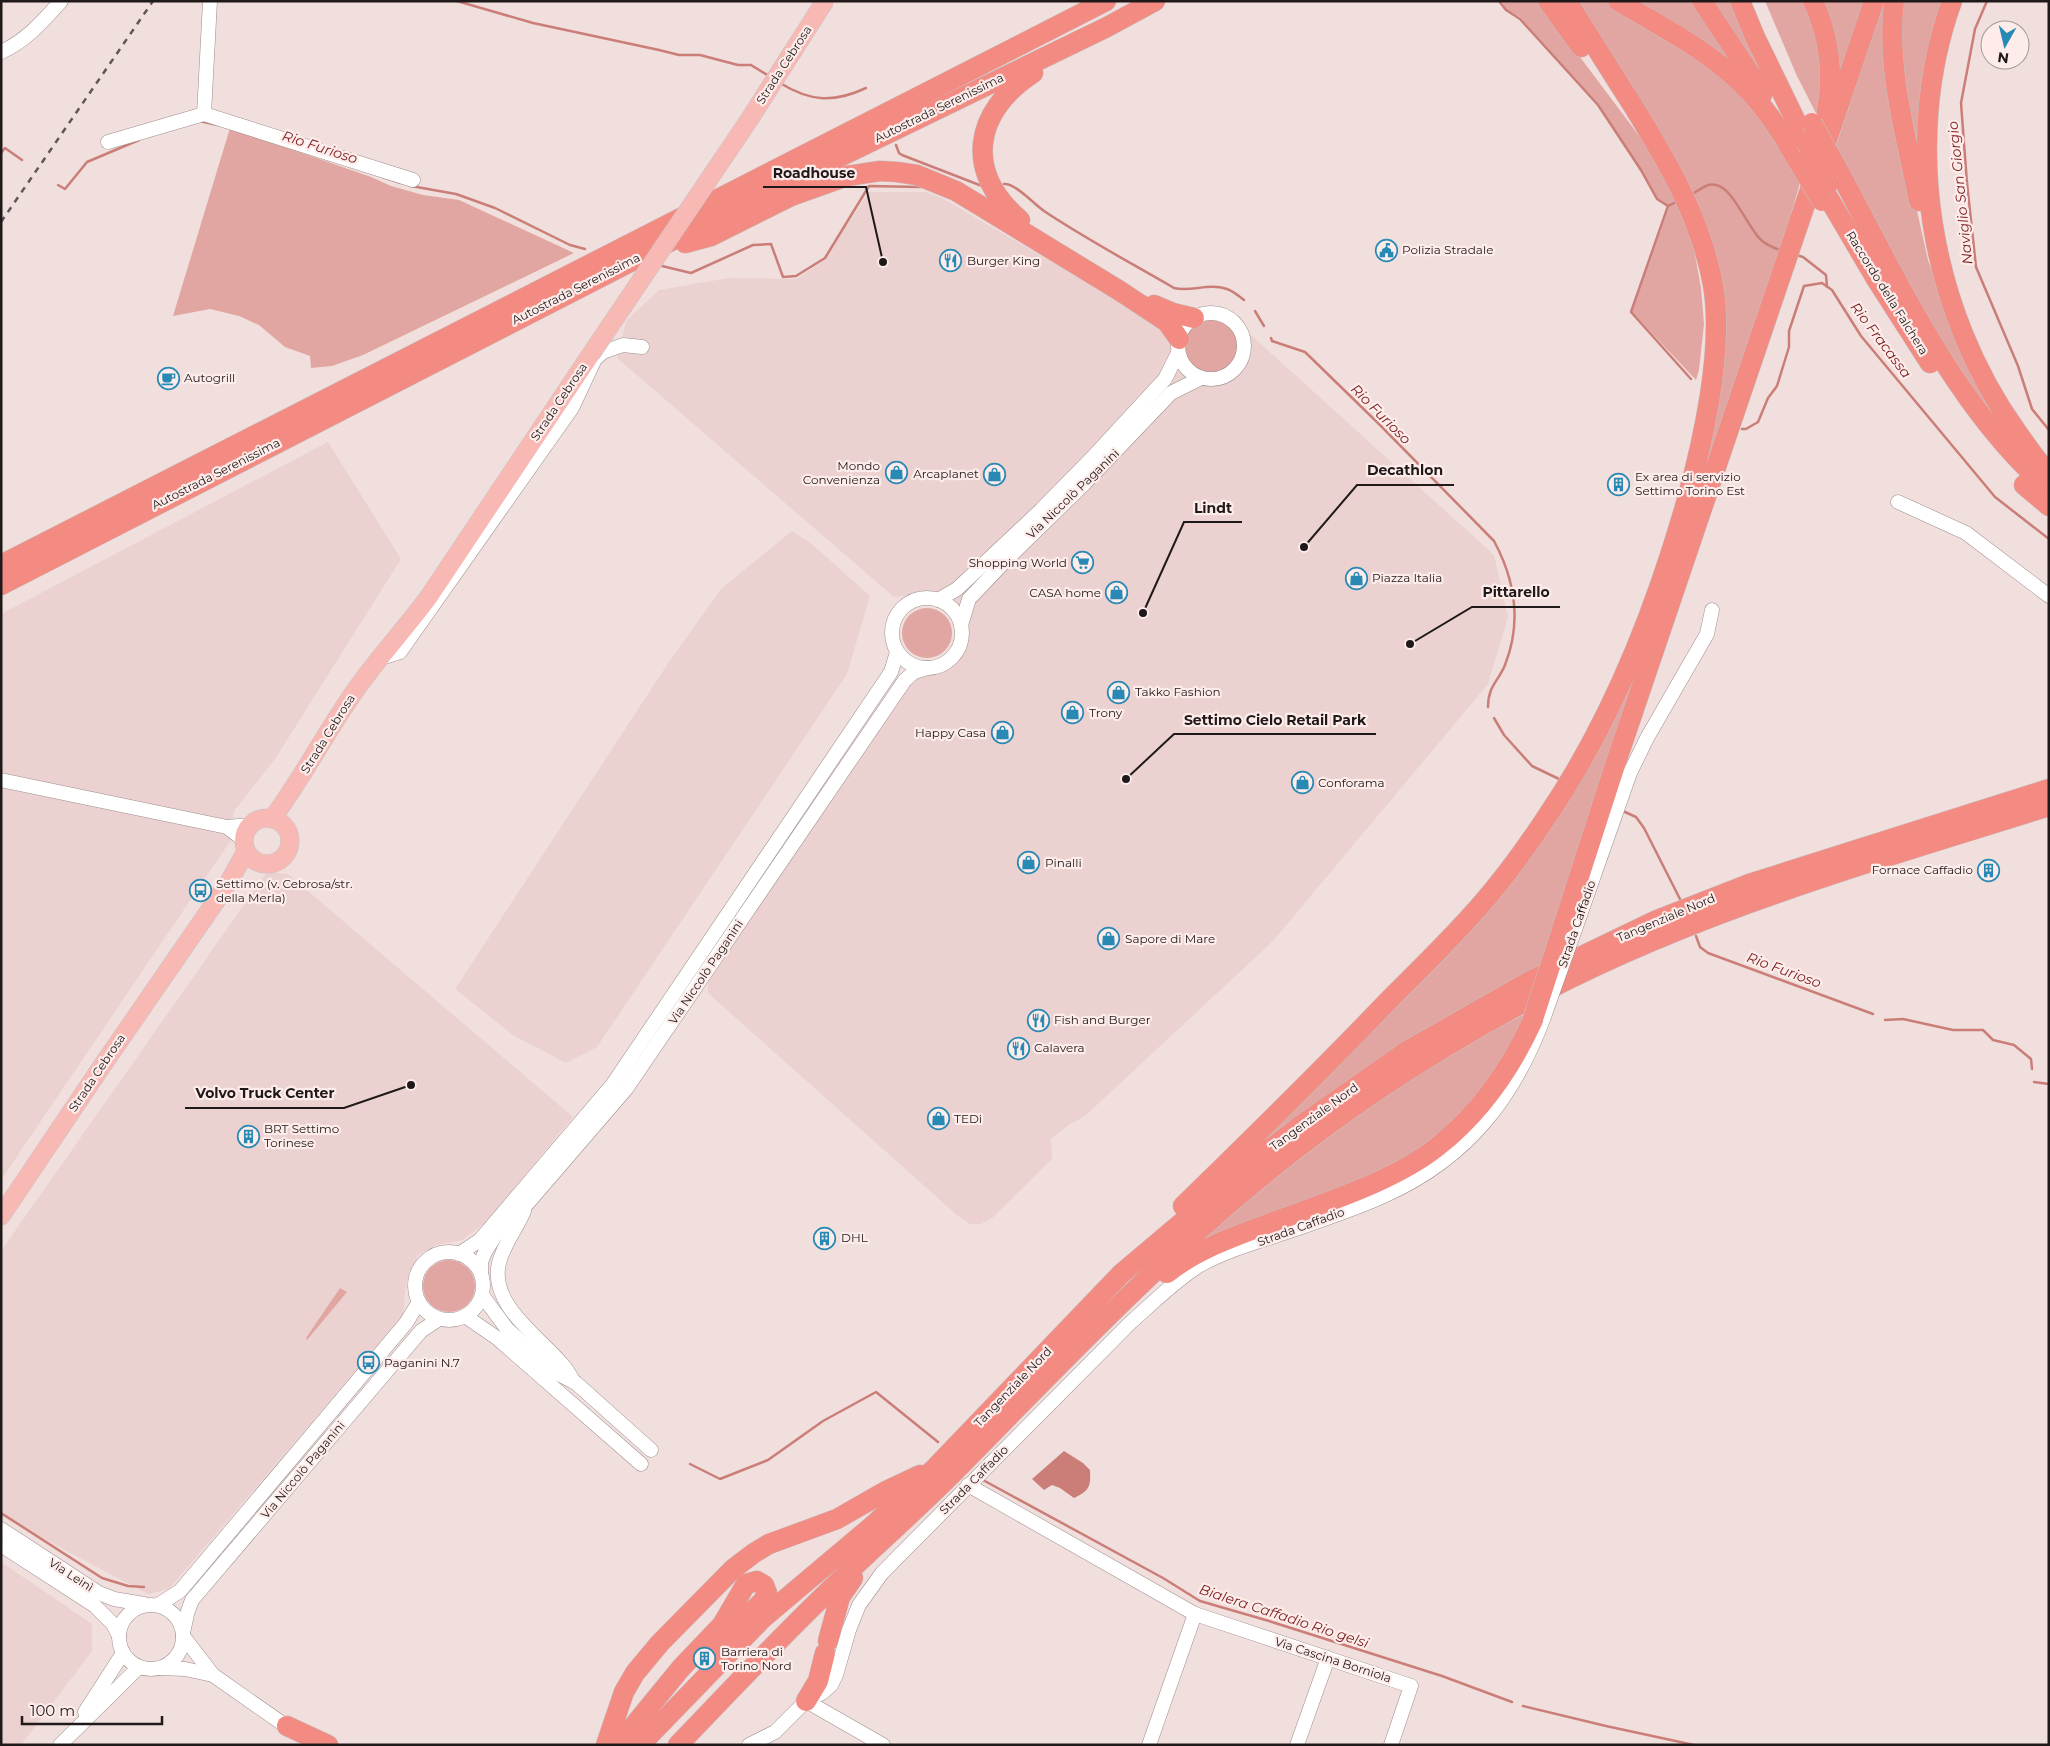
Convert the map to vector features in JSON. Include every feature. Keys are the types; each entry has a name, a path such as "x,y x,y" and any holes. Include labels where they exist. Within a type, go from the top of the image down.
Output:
{"highway":[{"path":"1020,45 1092,1"},
{"name":"Autostrada Serenissima","path":"1,565 1106,1"},
{"name":"Autostrada Serenissima","path":"1,585 639,256 758,196 1107,27 1155,1"},
{"path":"1548,1 1615,93 1647,128"},
{"path":"1121,1274 1150,1239 1307,1085 1479,907 1513,864 1564,790 1587,751 1631,660 1661,584 1689,491 1704,421 1716,335 1713,286 1700,236 1675,177 1647,128 1567,1"},
{"path":"1618,1 1697,48 1742,84 1803,153"},
{"path":"1702,1 1803,153 1828,186"},
{"path":"1740,1 1803,153"},
{"name":"Raccordo della Falchera","path":"1754,1 1782,64 1812,123 1828,186 1842,218 1886,294 1970,424 2005,466 2049,506"},
{"path":"1798,224 1824,129 1830,94 1830,60 1827,44 1813,1"},
{"path":"1098,1326 1173,1268 1195,1255 1221,1242 1375,1182 1408,1166 1436,1148 1461,1126 1495,1087 1538,1018 1564,942 1619,756 1874,1"},
{"path":"1894,1 1893,30 1897,92 1926,238 1972,354 1997,403 2049,474"},
{"path":"1952,1 1942,36 1932,84 1927,167 1936,241 1942,271 1953,304"},
{"path":"1107,27 1024,78 1001,100 992,113 985,132 983,155 987,174 993,190 1000,201 1031,229 1152,304 1173,314 1194,318"},
{"path":"639,256 712,236 791,196 820,184 864,172 897,172 932,180 973,201 1161,317 1166,322 1178,346"},
{"name":"Raccordo della Falchera","path":"1828,186 1919,318 1962,390 2005,445 2049,489"},
{"name":"Tangenziale Nord","path":"640,1745 763,1618 878,1521 935,1468 1121,1274 1249,1166 1300,1126 1407,1051 1530,981 1658,920 1749,884 2049,789"},
{"name":"Tangenziale Nord","path":"678,1745 837,1582 928,1498 1098,1326 1192,1237 1295,1150 1409,1070 1517,1006 1652,940 1734,907 1795,886 2049,806"},
{"path":"606,1745 624,1692 635,1673 660,1643 733,1569 769,1544 837,1519 886,1491 935,1468"},
{"path":"806,1701 818,1681 840,1597 850,1582 928,1498"},
{"path":"636,1745 679,1684 766,1596 830,1560"},
{"path":"618,1745 681,1668 722,1625 746,1584 751,1581 761,1582 766,1588 766,1596"},
{"path":"286,1726 328,1745"}],"main road":[{"name":"Strada Cebrosa","path":"278,823 288,798 332,724 358,687 416,614 749,120 825,1"},
{"path":"262,819 278,823 290,839 286,853 276,862 262,863 255,861 247,839 262,819"},
{"name":"Strada Cebrosa","path":"1,1216 228,882 247,839"},
{"name":"Strada Cebrosa","path":"228,882 262,863"}],"street":[{"path":"1,52 20,42 32,32 61,1"},
{"path":"204,114 210,1"},
{"path":"108,142 204,114 413,180"},
{"path":"1214,313 1224,316 1238,327 1244,342 1241,359 1229,374 1220,378 1201,378 1183,364 1178,346 1186,324 1194,318 1214,313"},
{"path":"381,658 400,652 577,399 595,359 602,352 623,345 642,347"},
{"name":"Via Niccolò Paganini","path":"938,600 957,589 1092,458 1165,379 1178,346"},
{"name":"Via Niccolò Paganini","path":"961,624 969,599 1002,564 1090,478 1171,393 1201,378"},
{"path":"1898,502 1966,533 2049,596"},
{"path":"466,558 467,538"},
{"path":"928,598 938,600 956,614 961,624 962,636 958,648 952,658 943,664 928,668 911,664 897,652 894,645 892,629 899,612 907,604 917,600 928,598"},
{"name":"Strada Caffadio","path":"1564,942 1630,773 1647,738 1707,634 1712,610"},
{"name":"Via Niccolò Paganini","path":"459,1254 480,1240 613,1084 891,672 897,652"},
{"name":"Via Niccolò Paganini","path":"481,1273 485,1252 495,1236 507,1221 527,1204 626,1089 905,680 914,672 928,668"},
{"path":"1,780 227,827 247,839"},
{"name":"Strada Caffadio","path":"749,1745 780,1727 806,1701 827,1689 834,1680 852,1622 866,1594 892,1562 1130,1323 1185,1275 1202,1264 1387,1195 1436,1167 1470,1138 1494,1111 1516,1079 1534,1044 1538,1018"},
{"path":"527,1204 521,1219 506,1242 499,1265 500,1286 511,1310 526,1328 562,1363 576,1383 651,1450"},
{"path":"448,1252 459,1254 468,1258 481,1273 482,1295 473,1310 465,1316 457,1319 439,1319 431,1315 419,1302 415,1291 415,1280 419,1269 426,1260 436,1254 448,1252"},
{"path":"482,1295 507,1330 553,1371 576,1383"},
{"name":"Via Niccolò Paganini","path":"153,1605 180,1591 406,1323 419,1302"},
{"path":"465,1316 497,1338 641,1464"},
{"name":"Via Niccolò Paganini","path":"183,1635 192,1600 421,1331 439,1319"},
{"name":"Via Cascina Borniola","path":"968,1485 1195,1614 1411,1686 1391,1745"},
{"name":"Via Leinì","path":"1,1529 99,1593 114,1599 153,1605"},
{"name":"Via Leinì","path":"1,1545 95,1606 113,1624 119,1636"},
{"path":"213,1675 185,1669 150,1669 139,1667 123,1653 119,1643 122,1622 137,1607 153,1605 168,1609 176,1616 183,1635 197,1657 213,1675 286,1726 308,1745"},
{"path":"1149,1745 1195,1614"},
{"path":"160,1668 170,1663 177,1656 182,1647 183,1635"},
{"path":"72,1731 123,1653"},
{"path":"1297,1745 1328,1658"},
{"path":"60,1745 72,1731 139,1667"},
{"path":"806,1701 883,1745"}],"shaded area":[{"path":"1501,1 1538,1 1646,145 1682,212 1694,249 1701,288 1704,324 1699,370 1696,380 1632,312 1669,207 1657,198 1598,104 1520,17 1507,10"},
{"path":"1574,1 1606,1 1690,49 1735,84 1802,176 1777,263 1687,535 1717,271"},
{"path":"1626,1 1692,1 1740,71"},
{"path":"1710,1 1732,1 1758,63 1754,65"},
{"path":"1765,1 1806,1 1823,49 1820,121 1797,76"},
{"path":"1817,1 1866,1 1837,86"},
{"path":"1884,1 1890,1 1911,184 1928,260 1955,334 2007,433 2004,434 1940,338 1835,149"},
{"path":"1900,1 1946,1 1921,168 1899,60"},
{"path":"230,128 371,177 391,186 423,195 459,200 574,253 363,355 332,366 311,368 310,356 285,347 259,325 239,316 210,309 173,316"},
{"path":"869,192 927,192 944,199 1152,321 1219,306 1494,555 1508,617 1488,684 1273,941 1085,1116 1070,1124 1051,1139 1052,1159 992,1218 981,1224 970,1224 958,1216 708,993 708,983 902,691 919,676 961,654 967,620 937,592 894,597 617,358 626,321 659,290 729,278 797,279 824,260"},
{"path":"1211,320 1221,322 1229,328 1235,336 1237,346 1235,356 1229,364 1221,370 1211,372 1201,370 1193,364 1187,356 1185,346 1187,336 1193,328 1201,322"},
{"path":"328,442 401,559 275,759 234,811 231,840 1,1180 1,614"},
{"path":"792,531 813,545 870,596 847,674 597,1047 566,1063 513,1035 455,989 667,665 721,589"},
{"path":"927,608 936,610 947,619 952,633 950,642 941,653 927,658 918,656 907,647 902,633 904,624 913,613"},
{"path":"1647,639 1541,965 1268,1141 1266,1138 1466,930"},
{"path":"267,872 288,874 573,1117 484,1224 462,1240 436,1245 418,1255 406,1284 403,1315 169,1589 148,1594 1,1516 1,1251"},
{"path":"1525,1014 1517,1037 1469,1111 1403,1164 1203,1240 1278,1176 1357,1117 1439,1062"},
{"path":"444,1260 454,1260 463,1264 471,1272 475,1286 471,1300 463,1308 454,1312 444,1312 435,1308 427,1300 423,1291 423,1281 427,1272 435,1264"},
{"path":"340,1288 347,1292 307,1340 306,1338"},
{"path":"1064,1451 1083,1463 1090,1470 1088,1488 1074,1498 1052,1485 1044,1490 1032,1479"},
{"path":"1,1562 92,1624 92,1651 21,1745 1,1745"}],"waterway":[{"path":"457,1 533,23 679,55 700,55 738,65 751,65 769,76"},
{"path":"1499,1 1506,10 1520,19 1598,105 1641,170 1657,199 1668,206 1676,202"},
{"name":"Naviglio San Giorgio","path":"1987,1 1975,29 1961,103 1976,267 2018,366 2032,409 2049,430"},
{"path":"780,83 802,94 823,98 843,96 866,88"},
{"name":"Rio Furioso","path":"199,121 218,125"},
{"name":"Rio Furioso","path":"58,185 65,189 87,162 139,140"},
{"name":"Rio Furioso","path":"896,145 899,153 902,155 982,186"},
{"name":"Rio Furioso","path":"1,153 5,148 22,160"},
{"name":"Rio Furioso","path":"383,177 401,183"},
{"name":"Rio Furioso","path":"1004,184 1019,190 1044,211 1174,288 1220,287 1231,291 1244,300"},
{"path":"1694,193 1710,185 1722,188 1734,200 1760,239 1780,250"},
{"name":"Rio Furioso","path":"411,186 456,194 495,208 570,245 585,249"},
{"name":"Rio Furioso","path":"662,266 691,273 753,245 771,244 783,277 796,276 825,258 869,186 921,187"},
{"name":"Rio Fracassa","path":"1668,206 1631,312 1691,379"},
{"path":"1796,255 1803,257 1826,275 1827,287"},
{"name":"Rio Fracassa","path":"1742,429 1746,429 1758,422 1768,398 1777,386 1789,347 1789,331 1804,286 1822,283 1832,290 1861,336 1995,497 2049,539"},
{"name":"Rio Furioso","path":"1255,311 1264,326"},
{"name":"Rio Furioso","path":"1271,338 1272,341 1305,352 1494,541 1507,571 1514,602 1515,617 1510,649 1505,665 1490,694 1488,707"},
{"name":"Rio Furioso","path":"1494,718 1504,735 1532,766 1559,779"},
{"name":"Rio Furioso","path":"1625,812 1636,817 1644,828 1682,903"},
{"name":"Rio Furioso","path":"1696,936 1700,947 1708,953 1873,1014"},
{"name":"Rio Furioso","path":"1885,1020 1903,1019 1953,1030 1983,1030 1993,1040 2014,1045 2031,1059 2032,1069"},
{"name":"Rio Furioso","path":"2034,1082 2049,1084"},
{"name":"Bialera Caffadio Rio gelsi","path":"690,1464 720,1479 768,1460 823,1421 876,1392 938,1442"},
{"name":"Bialera Caffadio Rio gelsi","path":"983,1480 1163,1578 1200,1601 1442,1676 1512,1702"},
{"path":"1,1513 102,1578 128,1586 144,1587"},
{"name":"Bialera Caffadio Rio gelsi","path":"1523,1706 1694,1745"}],"railway":[{"path":"1,222 153,1"}],"place":[{"name":"Polizia Stradale","path":"1386,250"},
{"name":"Burger King","path":"951,261"},
{"name":"Roadhouse","path":"883,262"},
{"name":"Autogrill","path":"168,378"},
{"name":"Mondo Convenienza","path":"896,473"},
{"name":"Arcaplanet","path":"995,474"},
{"name":"Ex area di servizio Settimo Torino Est","path":"1619,484"},
{"name":"Decathlon","path":"1304,547"},
{"name":"Shopping World","path":"1083,563"},
{"name":"Piazza Italia","path":"1356,578"},
{"name":"CASA home","path":"1117,593"},
{"name":"Lindt","path":"1143,613"},
{"name":"Pittarello","path":"1410,644"},
{"name":"Takko Fashion","path":"1119,692"},
{"name":"Trony","path":"1073,713"},
{"name":"Happy Casa","path":"1002,733"},
{"name":"Settimo Cielo Retail Park","path":"1126,779"},
{"name":"Conforama","path":"1302,783"},
{"name":"Pinalli","path":"1029,863"},
{"name":"Fornace Caffadio","path":"1989,870"},
{"name":"Settimo (v. Cebrosa/str. della Merla)","path":"200,891"},
{"name":"Sapore di Mare","path":"1109,939"},
{"name":"Fish and Burger","path":"1038,1020"},
{"name":"Calavera","path":"1018,1048"},
{"name":"Volvo Truck Center","path":"411,1085"},
{"name":"TEDi","path":"938,1119"},
{"name":"BRT Settimo Torinese","path":"248,1136"},
{"name":"DHL","path":"825,1238"},
{"name":"Paganini N.7","path":"368,1363"},
{"name":"Barriera di Torino Nord","path":"705,1659"}]}
